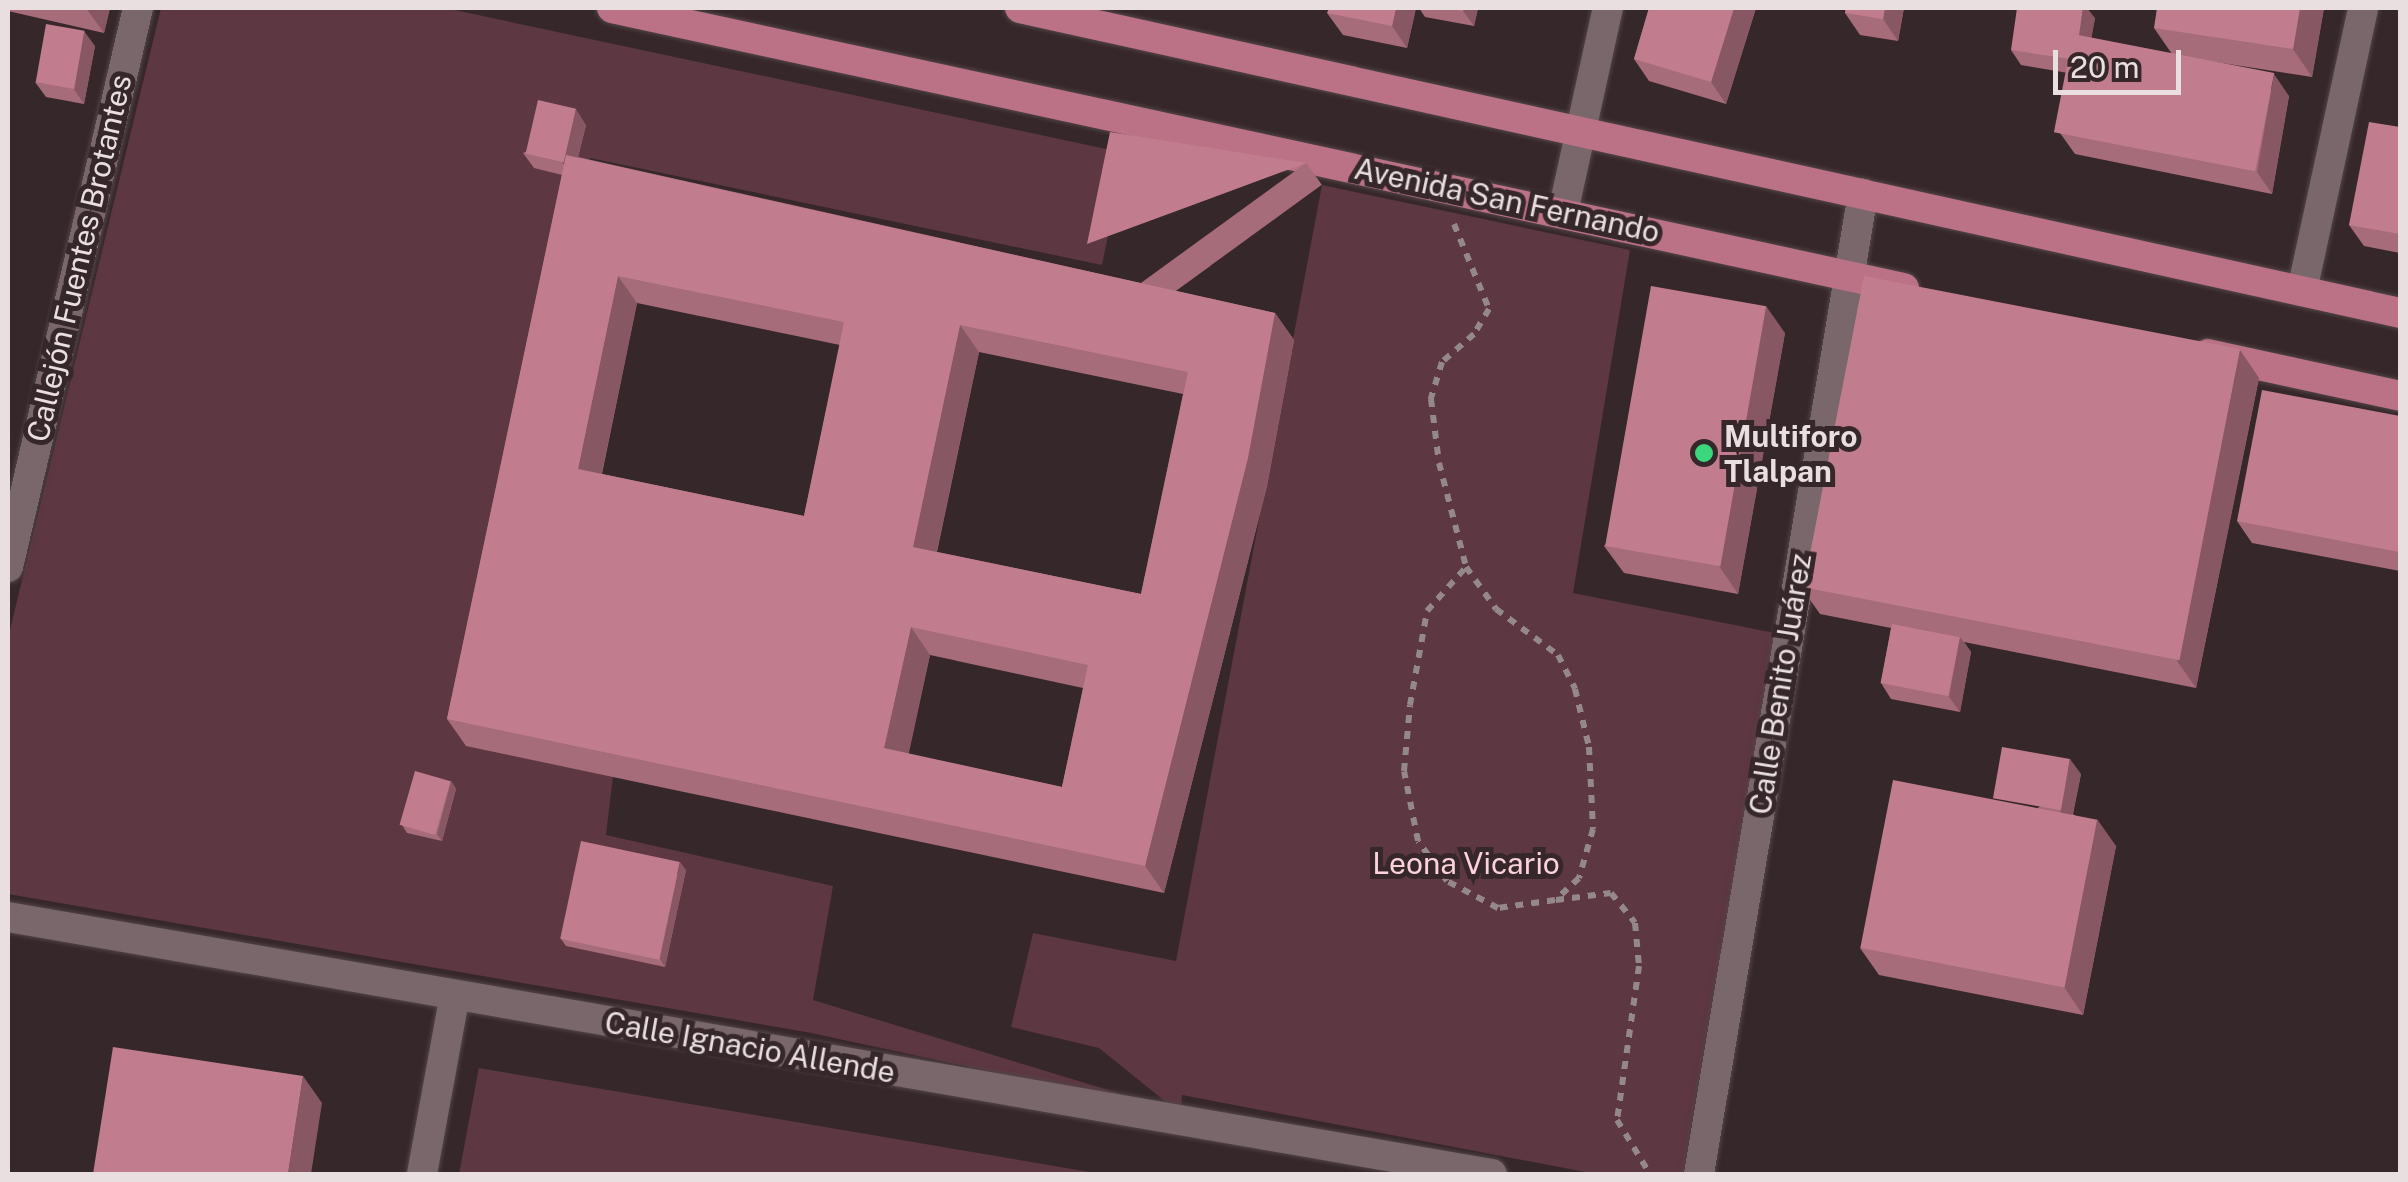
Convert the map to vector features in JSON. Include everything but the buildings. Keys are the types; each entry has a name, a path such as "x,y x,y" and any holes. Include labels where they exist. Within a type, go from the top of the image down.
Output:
{"main road":[{"name":"Avenida San Fernando","path":"612,8 1943,296"},
{"path":"1020,8 2400,313"},
{"path":"2172,346 2400,396"}],"street":[{"name":"Callejón Fuentes Brotantes","path":"8,567 138,8"},
{"path":"1562,212 1608,8"},
{"path":"2302,291 2363,8"},
{"name":"Calle Benito Juárez","path":"1699,1174 1863,194"},
{"name":"Calle Ignacio Allende","path":"8,917 1492,1174"},
{"path":"422,1174 455,995"}],"path":[{"path":"1452,188 1455,238 1488,309 1474,334 1442,362 1430,399 1466,566 1496,609 1558,655 1575,689 1589,747 1593,829 1580,878 1555,900"},
{"path":"1466,566 1427,612 1410,705 1404,771 1418,841 1447,880 1498,908 1611,892 1635,923 1639,966 1617,1120 1650,1174"}],"green space":[{"name":"Leona Vicario","path":"161,8 445,8 1125,153 1102,265 590,158 585,182 613,776 606,835 833,886 813,1000 1177,1111 1099,1048 1011,1027 1033,933 1176,961 1322,185 1630,250 1573,593 1775,633 1683,1174 1596,1174 1182,1095 1181,1112 806,1032 8,894 8,638"},
{"path":"479,1068 1101,1174 459,1174"}],"place":[{"name":"Multiforo Tlalpan","path":"1704,453"}]}
